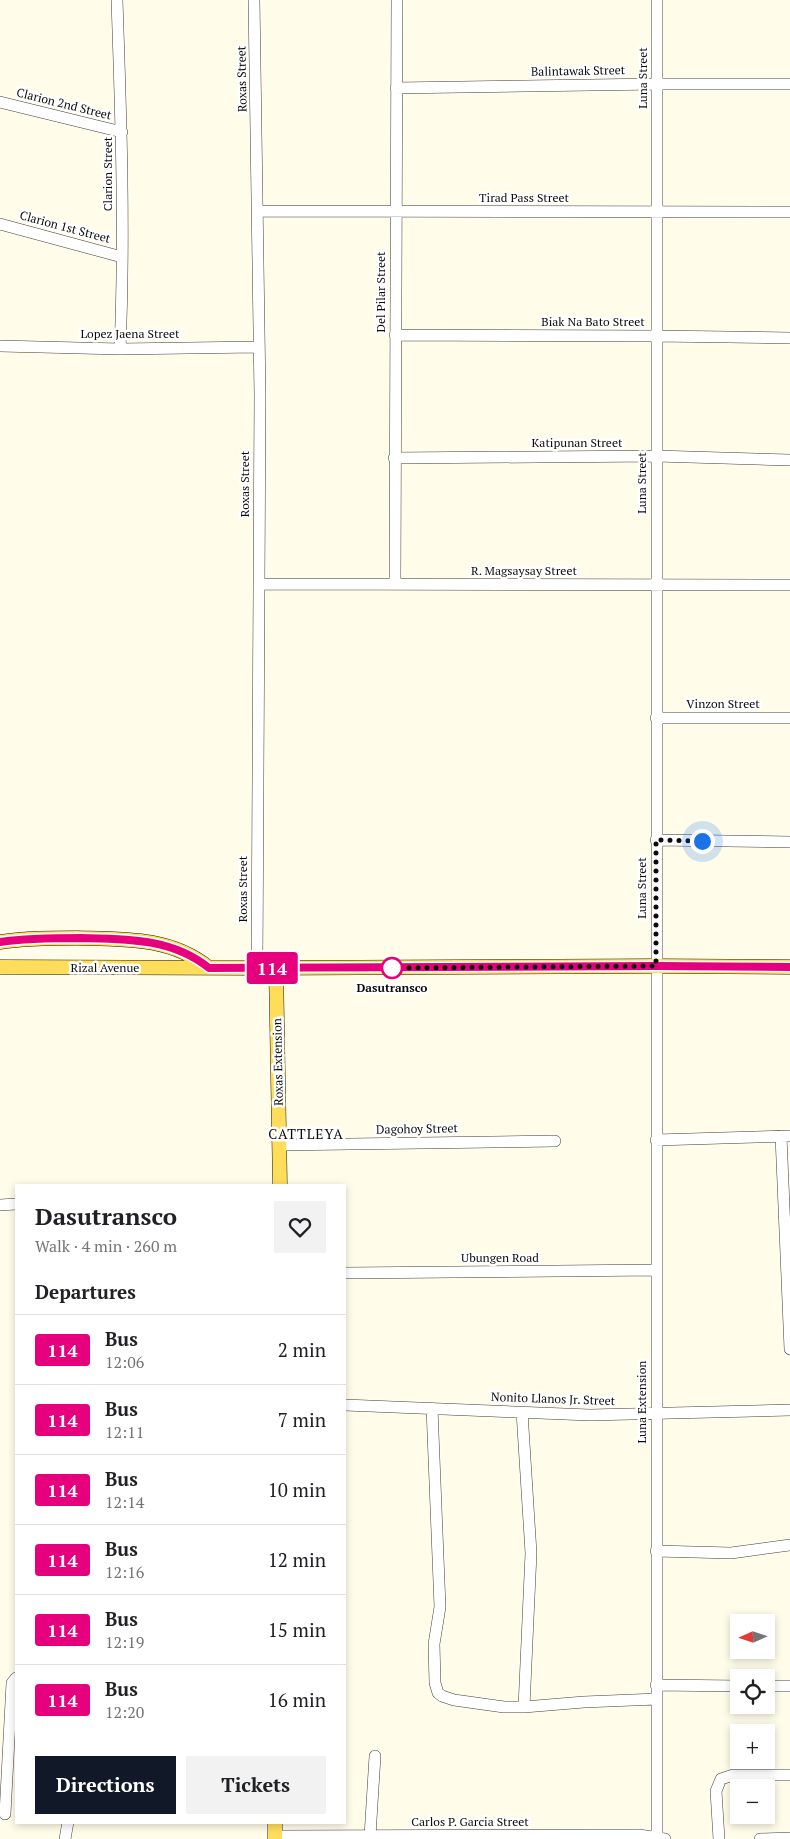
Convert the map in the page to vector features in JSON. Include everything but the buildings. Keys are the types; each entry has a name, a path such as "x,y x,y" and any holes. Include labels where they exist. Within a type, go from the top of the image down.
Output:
{"main road":[{"path":"0,942 39,938 112,938 149,941 183,951 198,959 209,968"},
{"name":"Rizal Avenue","path":"0,967 790,967"},
{"name":"Roxas Extension","path":"276,968 280,1184"}],"street":[{"name":"Clarion Street","path":"116,0 122,132 120,348"},
{"name":"Roxas Street","path":"254,0 259,347 257,968"},
{"name":"Del Pilar Street","path":"395,584 397,0"},
{"name":"Luna Street","path":"656,966 657,0"},
{"name":"Balintawak Street","path":"396,88 790,84"},
{"name":"Clarion 2nd Street","path":"0,102 122,132"},
{"name":"Tirad Pass Street","path":"258,211 790,212"},
{"name":"Clarion 1st Street","path":"0,224 122,257"},
{"name":"Biak Na Bato Street","path":"395,335 790,338"},
{"name":"Lopez Jaena Street","path":"0,346 120,348 259,347"},
{"name":"Katipunan Street","path":"394,458 656,456 790,460"},
{"name":"R. Magsaysay Street","path":"259,584 790,585"},
{"name":"Vinzon Street","path":"656,718 790,718"},
{"path":"656,840 790,842"},
{"name":"Luna Extension","path":"656,966 656,1685 660,1838"},
{"path":"656,1140 785,1136 790,1349"},
{"name":"Dagohoy Street","path":"279,1144 555,1141"},
{"path":"0,1205 15,1204"},
{"name":"Ubungen Road","path":"346,1273 656,1270"},
{"name":"Nonito Llanos Jr. Street","path":"346,1405 590,1415 656,1415 790,1410"},
{"path":"432,1408 440,1607 434,1644 437,1689 442,1696 454,1700 504,1707 657,1699"},
{"path":"522,1412 530,1553 524,1707"},
{"path":"656,1551 730,1553 790,1545"},
{"path":"7,1814 12,1683 15,1679"},
{"path":"656,1685 730,1686"},
{"path":"775,1686 790,1686"},
{"path":"370,1836 375,1756"},
{"path":"719,1839 716,1791 722,1780 733,1776 790,1775"},
{"path":"65,1839 68,1824"},
{"name":"Carlos P. Garcia Street","path":"275,1833 413,1837 639,1835 660,1838"},
{"path":"760,1839 790,1838"}],"bus line":[{"name":"114","path":"0,942 39,938 112,938 149,941 183,951 198,959 209,968 790,967"}],"place":[{"name":"Dasutransco","path":"392,968"}],"district":[{"name":"CATTLEYA","path":"306,1134"}],"route":[{"path":"392,968 387,968 656,966 656,840 702,841"}]}
